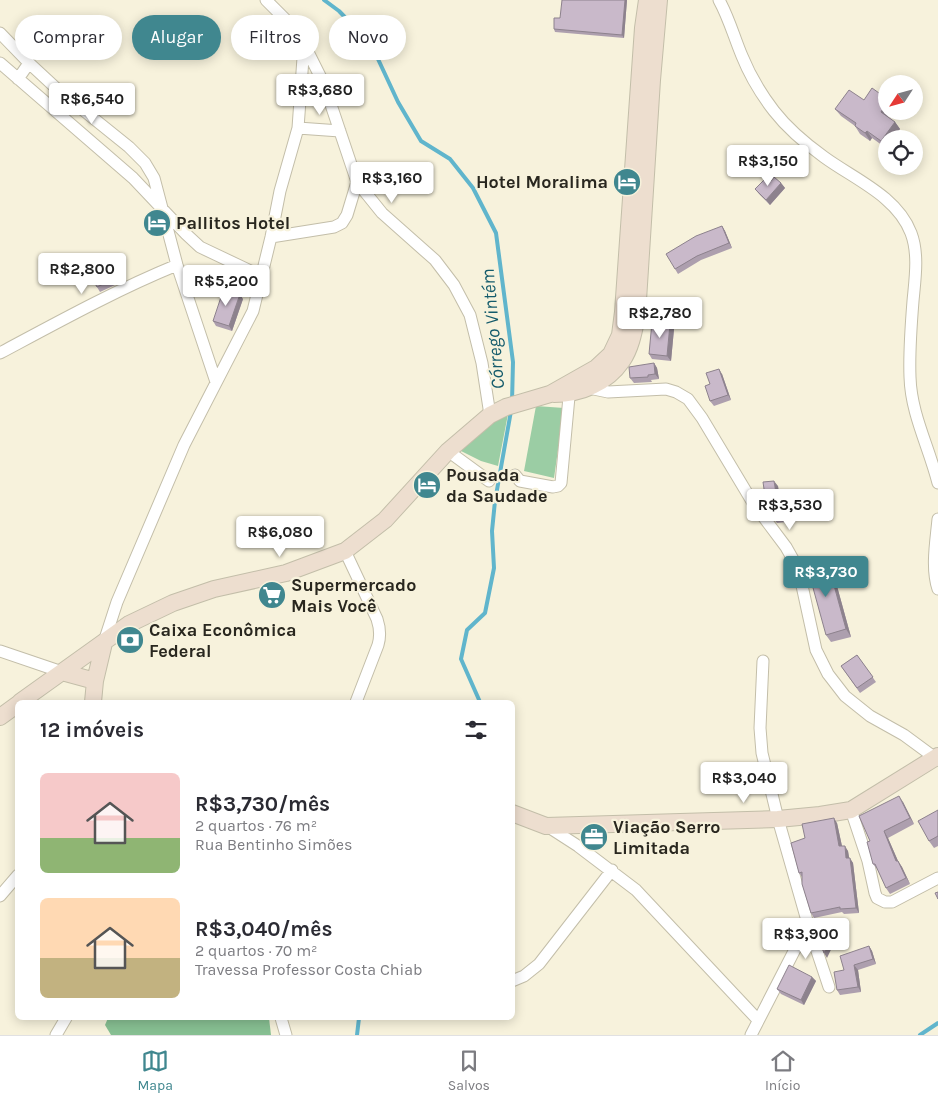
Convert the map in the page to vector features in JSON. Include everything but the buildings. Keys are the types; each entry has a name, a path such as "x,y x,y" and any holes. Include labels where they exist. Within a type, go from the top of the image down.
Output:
{"main road":[{"path":"570,387 589,388 605,379 623,360 632,338 635,323 646,80 643,28 647,0"},
{"path":"23,700 129,624 173,603 214,589 286,573 344,551 385,520 448,451 490,415 506,407 570,387 596,368 610,354 620,335 646,80 659,0"},
{"path":"93,700 95,681 104,643"},
{"path":"62,672 95,681"},
{"path":"0,717 15,706"},
{"path":"515,815 546,826 778,819 851,810 937,758"}],"street":[{"path":"266,0 281,15"},
{"path":"719,0 728,17 742,57 754,82 774,112 804,142 824,158 869,185 902,217 911,234 915,252 915,272 910,339 910,378 913,404 938,482"},
{"path":"0,33 57,89 129,147 145,163 154,178 178,264 216,382"},
{"path":"104,643 117,602 184,446 253,311 280,191 298,128 303,60"},
{"path":"312,60 324,84 357,182 382,213 435,260 454,285 470,315 482,363 490,415"},
{"path":"18,79 29,63"},
{"path":"0,64 133,178 186,234 200,246 261,276"},
{"path":"298,128 340,131"},
{"path":"271,237 334,227 342,223 347,215 357,182"},
{"path":"0,353 148,276 178,264"},
{"path":"515,475 520,481 553,487 561,483 570,387"},
{"path":"589,388 608,392 666,389 676,392 688,400 702,418 753,504 786,547 795,563 816,650 828,674 845,696 870,716 904,735 937,758"},
{"path":"448,451 489,481"},
{"path":"938,519 935,545 936,582 938,589"},
{"path":"344,551 378,619 380,629 378,645 357,700"},
{"path":"0,651 62,672"},
{"path":"763,661 760,728 762,753 778,819 808,924 829,987"},
{"path":"851,810 868,861 874,893 878,898 885,902 892,902 938,878"},
{"path":"546,826 612,870 636,890 758,1020"},
{"path":"515,980 539,964 612,870"},
{"path":"0,896 15,878"},
{"path":"751,1035 808,924"},
{"path":"56,1035 65,1020"},
{"path":"282,1020 286,1035"}],"green space":[{"path":"536,406 564,408 554,478 524,471"},
{"path":"508,414 498,466 481,461 459,450 492,422"},
{"path":"107,1020 269,1020 271,1035 111,1035 105,1025"}],"waterway":[{"name":"Córrego Vintém","path":"324,0 339,11 371,44 398,102 421,141 450,159 473,188 496,233 513,362 512,402"},
{"name":"Córrego Vintém","path":"479,700 461,659 467,630 485,613 494,568 492,531 495,501 511,411"},
{"name":"Córrego Vintém","path":"357,1035 359,1020"},
{"path":"920,1035 938,1023"}],"place":[{"name":"Hotel Moralima","path":"627,182"},
{"name":"Pallitos Hotel","path":"157,223"},
{"name":"Pousada da Saudade","path":"427,485"},
{"name":"Supermercado Mais Você","path":"272,595"},
{"name":"Caixa Econômica Federal","path":"130,640"},
{"name":"Viação Serro Limitada","path":"594,837"}]}
